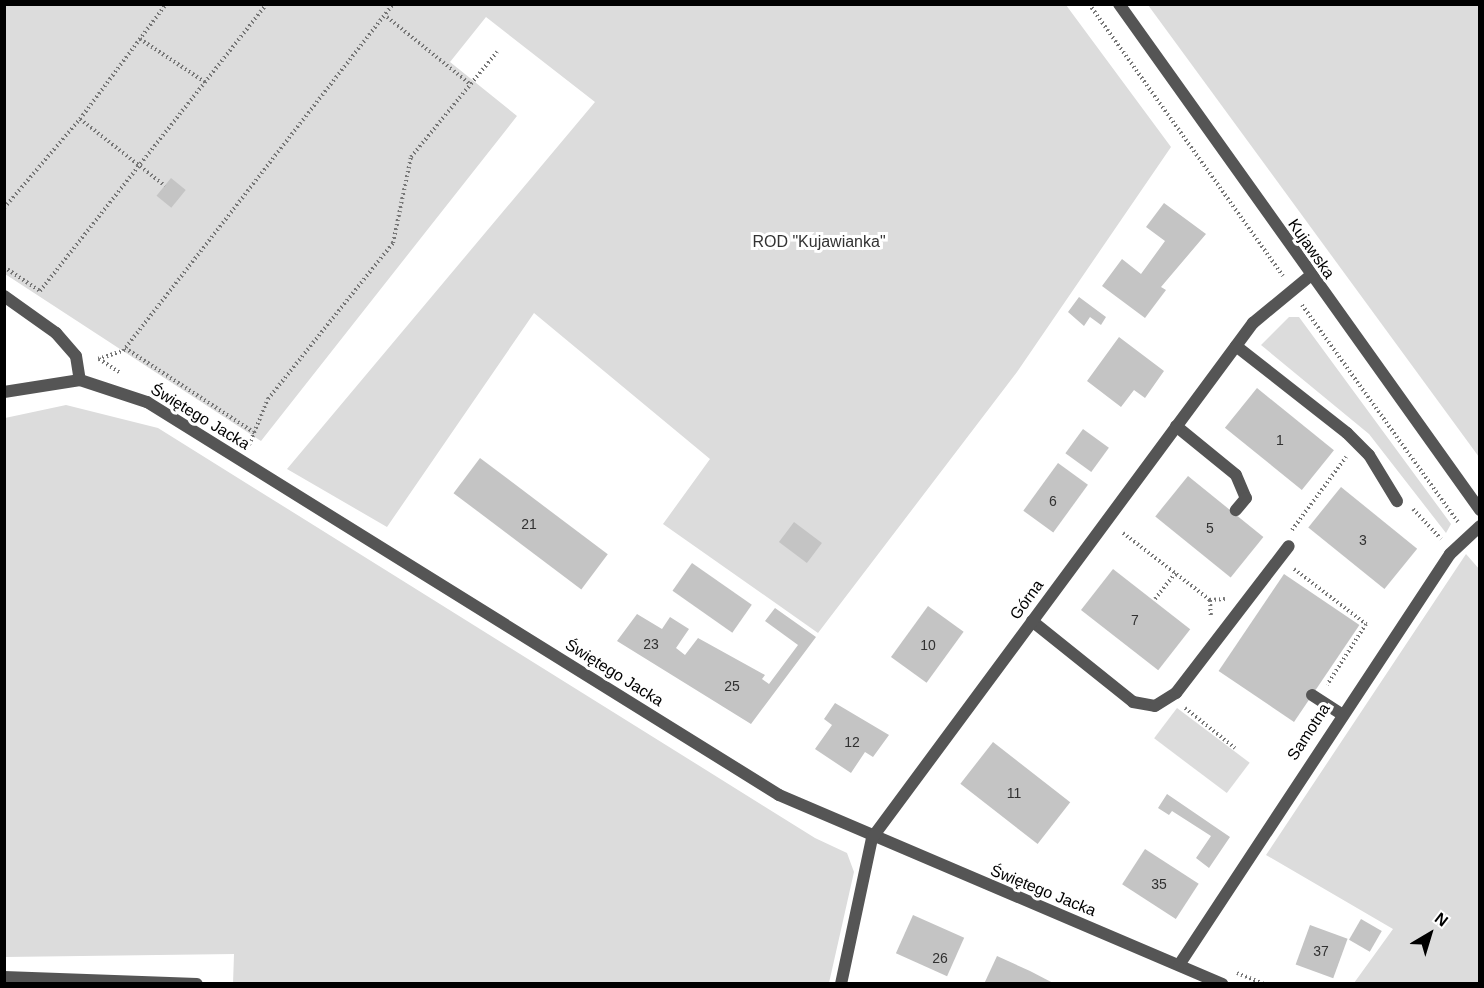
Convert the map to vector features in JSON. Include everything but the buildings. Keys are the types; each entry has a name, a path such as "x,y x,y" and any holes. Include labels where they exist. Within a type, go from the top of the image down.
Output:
{"street":[{"name":"Kujawska","path":"1119,4 1310,276 1479,510"},
{"name":"Górna","path":"841,984 872,838 1252,323 1291,287 1310,276"},
{"path":"4,296 56,333 76,356 80,380"},
{"path":"1236,346 1358,445 1397,501"},
{"name":"Świętego Jacka","path":"4,392 80,380 147,402 780,795 872,838 1222,984"},
{"path":"1176,426 1236,475 1246,489 1246,498 1236,510"},
{"name":"Samotna","path":"1179,965 1341,714 1450,554 1479,526"},
{"path":"1032,621 1133,702 1155,706 1170,696 1289,546"},
{"path":"1315,697 1341,714"},
{"path":"4,977 197,984"}],"path":[{"path":"4,207 80,118 166,4"},
{"path":"4,267 40,291 267,4"},
{"path":"126,375 97,360 125,348 387,17 393,4"},
{"path":"1089,4 1468,537"},
{"path":"387,17 470,84"},
{"path":"140,39 205,82"},
{"path":"247,449 268,399 393,243 411,157 496,52"},
{"path":"80,118 165,186"},
{"path":"125,348 255,433"},
{"path":"237,443 255,454"},
{"path":"1289,546 1292,530 1306,508 1358,445"},
{"path":"1412,508 1443,541"},
{"path":"1123,533 1209,600 1250,596"},
{"path":"1279,557 1366,624 1315,697"},
{"path":"1155,599 1175,573"},
{"path":"1170,696 1235,748"},
{"path":"1232,971 1264,984"}],"green space":[{"name":"ROD \"Kujawianka\"","path":"4,5 1066,5 1171,147 1017,372 818,633 663,524 710,459 534,313 387,527 287,469 595,102 486,17 450,62 517,116 261,441 5,274"},
{"path":"1148,5 1479,5 1479,457"},
{"path":"1289,317 1299,317 1451,524 1446,533 1369,434 1261,345"},
{"path":"66,405 158,428 815,838 847,853 854,872 829,983 233,984 234,954 5,957 5,418"},
{"path":"1466,554 1480,570 1479,983 1354,983 1393,929 1266,855"},
{"path":"1177,708 1250,763 1227,793 1154,738"}]}
